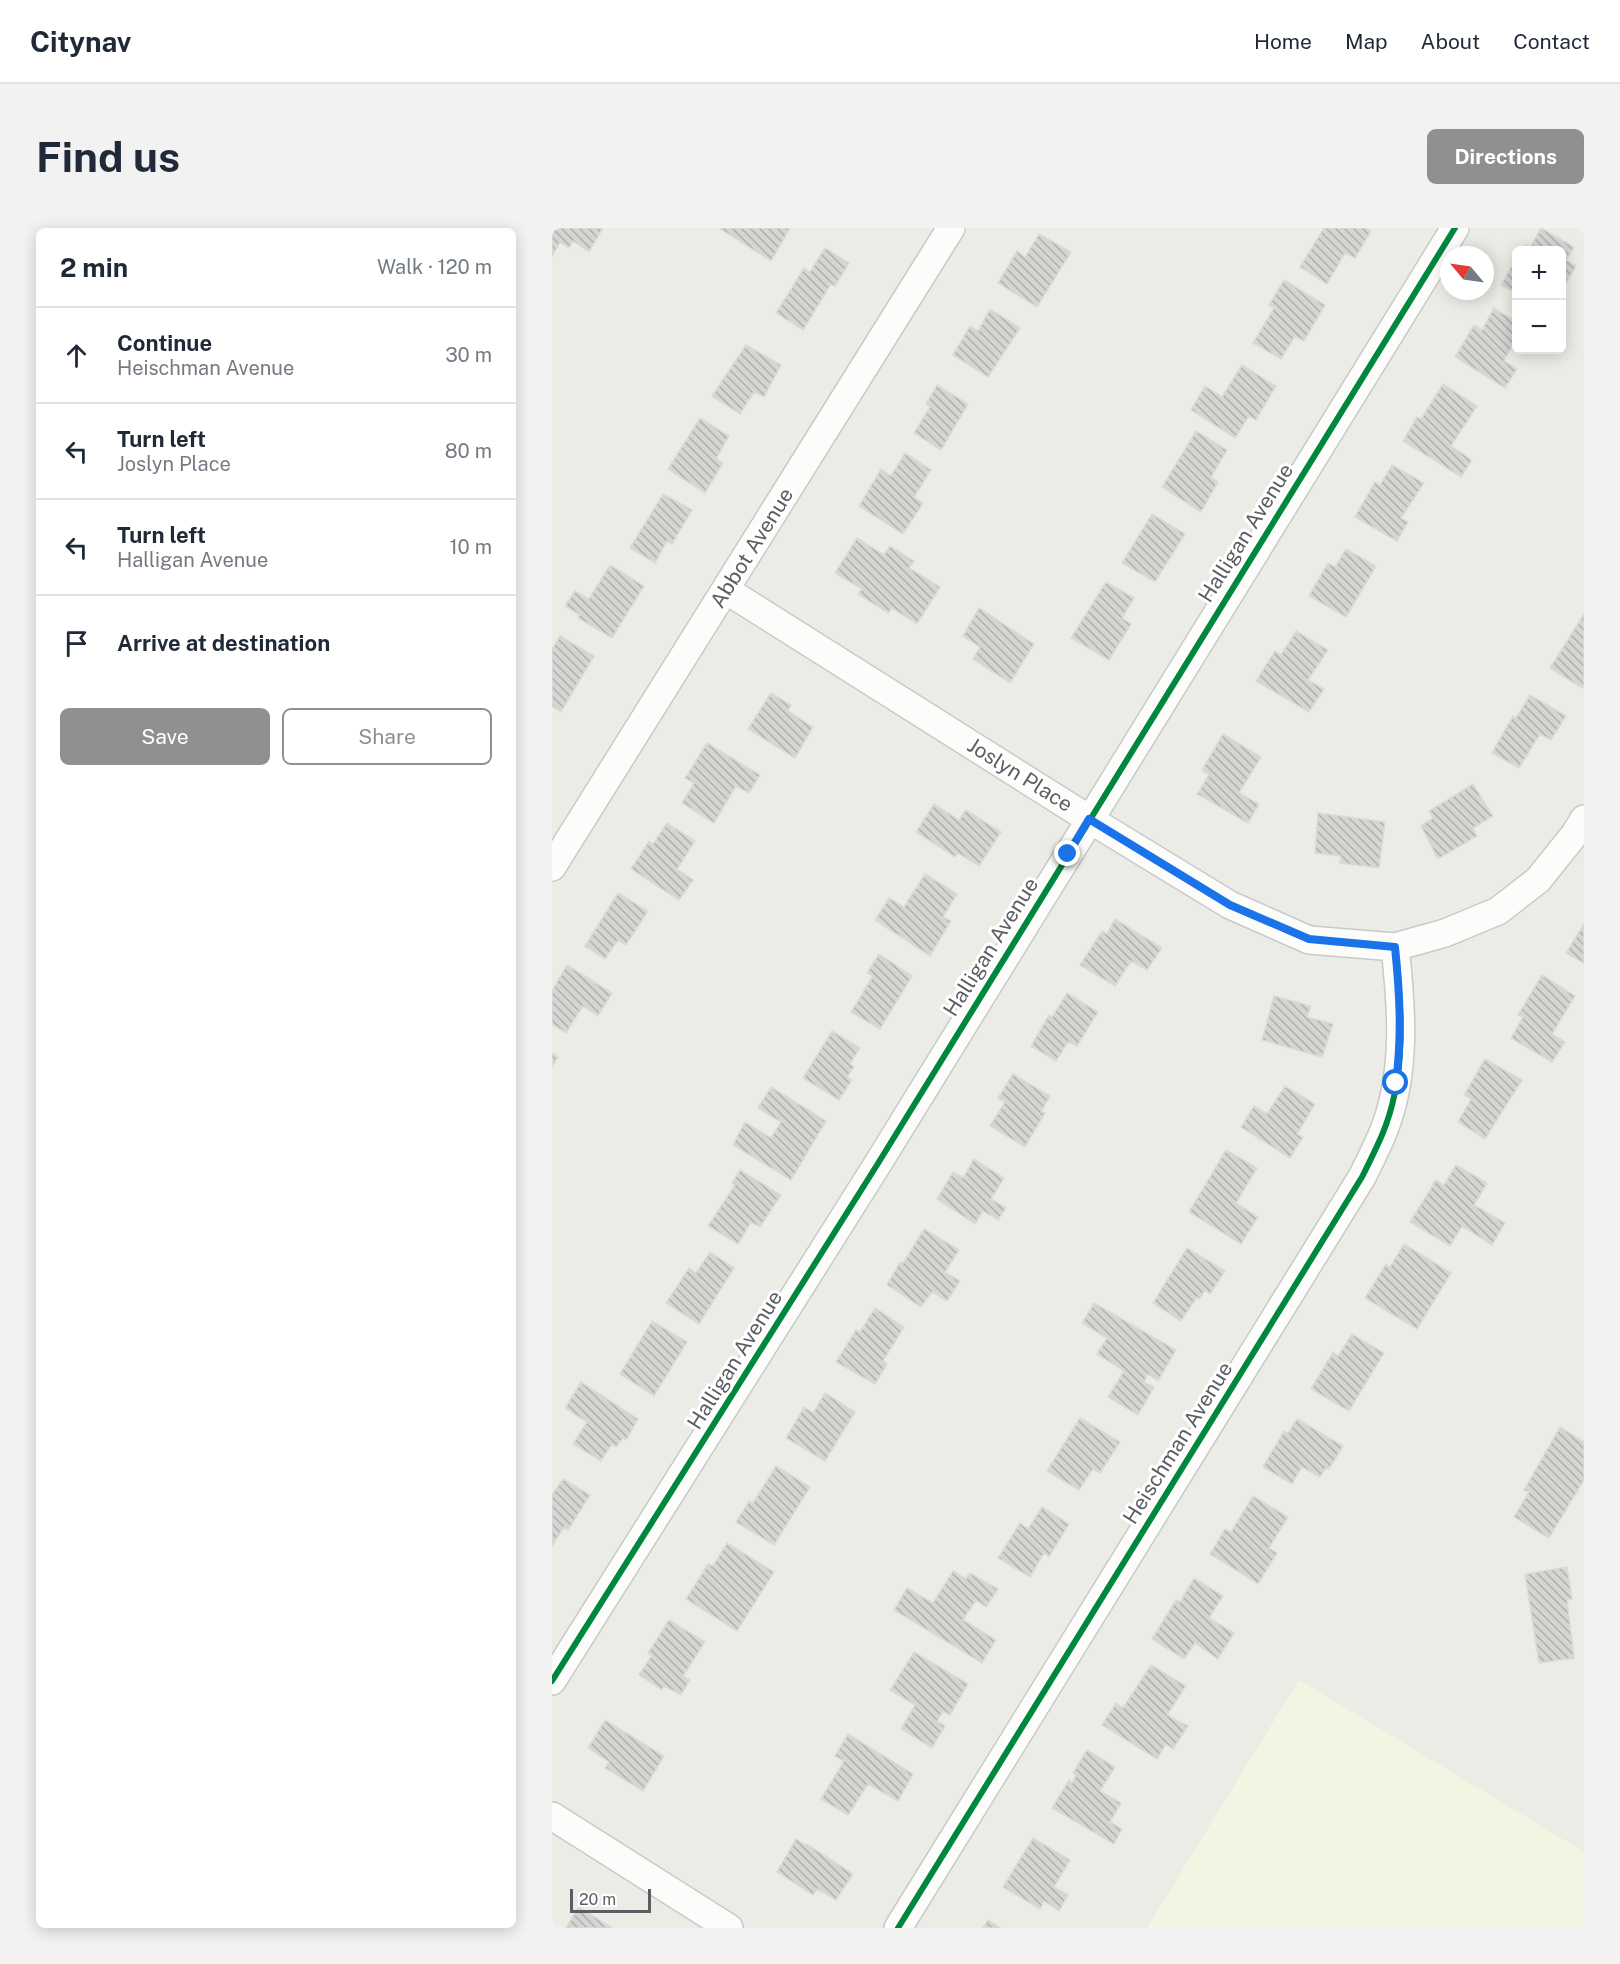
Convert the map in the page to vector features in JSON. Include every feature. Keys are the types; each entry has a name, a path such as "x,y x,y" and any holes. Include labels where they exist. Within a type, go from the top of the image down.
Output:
{"street":[{"name":"Halligan Avenue","path":"552,1681 883,1155 1455,228"},
{"name":"Abbot Avenue","path":"552,867 726,591 940,232"},
{"name":"Joslyn Place","path":"726,591 1230,905 1309,939 1395,947"},
{"path":"1395,947 1445,933 1498,911 1538,880 1575,834 1584,819"},
{"name":"Heischman Avenue","path":"898,1928 1362,1177 1383,1133 1396,1083 1401,1043 1395,947"},
{"path":"552,1816 729,1928"}],"shaded area":[{"path":"1299,1680 1584,1852 1584,1928 1147,1928"}],"building":[{"path":"552,228 603,228 589,252 573,241 569,248 560,242 552,256"},
{"path":"719,228 790,228 771,261"},
{"path":"1324,228 1366,228 1371,231 1355,258 1345,253 1327,284 1300,267"},
{"path":"1541,228 1574,247 1566,260 1566,246 1531,246"},
{"path":"1039,234 1071,252 1037,307 998,283 1017,251 1025,257"},
{"path":"825,248 849,263 835,286 831,284 803,330 776,313 804,268 810,272"},
{"path":"1566,260 1576,266 1566,283"},
{"path":"1512,266 1512,291 1501,285"},
{"path":"1284,280 1325,305 1304,341 1295,336 1281,359 1253,343 1274,308 1269,305"},
{"path":"1494,308 1512,319 1512,346 1504,361 1517,369 1505,388 1455,357 1474,325 1482,330"},
{"path":"990,309 1020,328 988,377 953,355 970,326 978,331"},
{"path":"746,345 781,365 764,397 754,392 740,414 712,396"},
{"path":"1242,365 1276,386 1256,420 1249,416 1235,438 1191,410 1205,386 1222,397"},
{"path":"1443,384 1477,406 1451,446 1472,460 1461,477 1403,441 1417,417 1421,419"},
{"path":"937,385 968,404 941,450 914,433 930,407 926,404"},
{"path":"700,418 729,436 716,459 723,463 705,493 668,469"},
{"path":"1196,431 1227,450 1211,477 1218,482 1201,512 1162,487"},
{"path":"905,453 931,470 914,497 923,503 903,534 859,506 881,469 891,476"},
{"path":"1392,465 1424,483 1401,518 1408,522 1397,541 1355,517 1375,482 1380,485"},
{"path":"663,494 692,510 672,544 667,541 655,563 630,548"},
{"path":"1152,514 1185,534 1155,582 1122,563"},
{"path":"857,538 884,555 890,546 914,561 909,568 940,587 917,624 892,608 888,613 858,594 862,589 835,573"},
{"path":"1346,549 1376,566 1346,617 1309,596 1328,563 1335,567"},
{"path":"610,565 644,586 612,638 578,618 580,615 565,606 575,591 589,599"},
{"path":"1106,582 1134,598 1122,618 1131,624 1109,660 1071,638"},
{"path":"979,608 1034,644 1010,683 973,659 980,647 963,636"},
{"path":"1584,614 1584,685 1582,688 1550,668"},
{"path":"1296,631 1328,650 1308,680 1324,689 1309,712 1256,681 1275,651 1281,655"},
{"path":"560,636 594,656 561,712 552,706 552,649"},
{"path":"771,693 791,705 788,711 813,727 795,758 748,729"},
{"path":"1530,695 1566,716 1551,740 1540,734 1519,768 1492,753 1513,716 1516,718"},
{"path":"1223,734 1261,757 1239,793 1259,804 1248,823 1197,794 1209,775 1202,770"},
{"path":"707,743 760,775 749,793 736,786 714,823 682,803 694,783 685,778"},
{"path":"1473,784 1493,816 1473,828 1477,836 1438,859 1421,826 1433,818 1429,811"},
{"path":"934,804 959,820 966,810 1001,832 979,866 958,853 955,857 916,832"},
{"path":"1318,813 1385,822 1379,868 1340,863 1341,856 1315,853"},
{"path":"667,823 695,841 677,869 693,880 679,900 631,869 649,841 653,844"},
{"path":"925,874 957,894 943,917 951,921 930,956 875,920 889,898 904,907"},
{"path":"618,893 648,911 626,945 618,940 605,959 585,946"},
{"path":"1115,919 1162,948 1147,970 1131,961 1115,986 1080,965 1102,931 1107,934"},
{"path":"1584,924 1584,963 1566,953"},
{"path":"879,954 912,976 880,1029 851,1012 873,976 867,973"},
{"path":"567,965 612,993 598,1016 583,1006 566,1033 552,1024 552,991"},
{"path":"1542,975 1575,996 1552,1034 1565,1042 1552,1062 1511,1038 1523,1017 1518,1015"},
{"path":"1067,993 1098,1012 1077,1046 1068,1042 1056,1061 1031,1046 1049,1015 1052,1017"},
{"path":"1274,996 1311,1006 1307,1017 1333,1024 1322,1057 1262,1040"},
{"path":"832,1031 860,1048 850,1064 854,1067 847,1077 852,1080 839,1100 803,1078"},
{"path":"552,1053 558,1057 552,1067"},
{"path":"1485,1059 1522,1080 1485,1139 1458,1122 1471,1099 1464,1095"},
{"path":"1013,1074 1050,1096 1041,1112 1045,1113 1025,1147 990,1126 1005,1102 998,1098"},
{"path":"1285,1086 1315,1104 1297,1134 1303,1137 1290,1158 1241,1127 1254,1106 1267,1114"},
{"path":"771,1087 826,1121 791,1180 733,1145 745,1122 771,1138 781,1122 758,1108"},
{"path":"1226,1150 1257,1168 1236,1203 1258,1217 1241,1244 1189,1212"},
{"path":"974,1159 1004,1178 991,1199 1006,1208 998,1220 983,1211 975,1224 937,1199 953,1172 963,1178"},
{"path":"1456,1165 1487,1183 1474,1205 1505,1223 1492,1245 1462,1226 1450,1246 1410,1222 1436,1180 1444,1185"},
{"path":"740,1170 781,1195 760,1227 751,1222 738,1244 708,1226 735,1185 732,1183"},
{"path":"924,1229 959,1250 945,1272 960,1281 947,1301 932,1292 921,1307 887,1285 900,1262 903,1263"},
{"path":"1404,1244 1451,1273 1417,1329 1365,1298 1386,1264 1390,1267"},
{"path":"1187,1248 1225,1271 1210,1294 1205,1290 1200,1299 1197,1297 1181,1321 1153,1303"},
{"path":"710,1252 734,1268 699,1324 666,1303 689,1268 696,1273"},
{"path":"1094,1303 1176,1350 1158,1381 1148,1374 1144,1382 1154,1387 1138,1415 1108,1397 1124,1371 1097,1354 1107,1338 1082,1323"},
{"path":"875,1308 904,1327 883,1361 887,1364 875,1384 836,1362 856,1330 860,1332"},
{"path":"652,1321 687,1342 654,1396 620,1374"},
{"path":"1352,1334 1384,1353 1349,1411 1311,1389 1333,1352 1338,1356"},
{"path":"581,1382 638,1419 626,1440 623,1438 616,1447 612,1444 601,1461 573,1444 587,1422 565,1408"},
{"path":"825,1393 855,1412 825,1461 786,1438 804,1407 813,1413"},
{"path":"1080,1418 1120,1442 1100,1473 1093,1469 1079,1490 1047,1471"},
{"path":"1297,1419 1343,1446 1329,1469 1326,1468 1320,1477 1302,1467 1292,1484 1263,1467 1284,1431 1288,1433"},
{"path":"1560,1427 1584,1442 1584,1480 1549,1538 1514,1517 1529,1492 1524,1490"},
{"path":"776,1466 810,1487 774,1545 736,1522 749,1501 753,1503"},
{"path":"563,1479 590,1495 568,1530 564,1527 552,1546 552,1495"},
{"path":"1253,1496 1288,1517 1269,1548 1277,1553 1258,1584 1210,1554 1225,1529 1231,1532"},
{"path":"1042,1507 1069,1524 1049,1557 1044,1553 1030,1577 998,1558 1020,1523 1028,1529"},
{"path":"727,1543 774,1572 737,1631 686,1599 708,1564 713,1566"},
{"path":"1567,1567 1572,1599 1567,1600 1574,1658 1539,1663 1525,1574"},
{"path":"953,1571 966,1579 970,1573 998,1589 986,1607 976,1600 963,1620 996,1640 982,1663 894,1610 907,1588 933,1603"},
{"path":"1194,1578 1223,1596 1209,1618 1234,1633 1218,1659 1195,1643 1184,1659 1152,1639 1176,1600 1180,1602"},
{"path":"669,1620 705,1642 683,1676 690,1680 681,1695 664,1686 662,1690 639,1675 652,1655 648,1653"},
{"path":"914,1652 968,1684 950,1715 943,1711 937,1721 945,1726 932,1748 901,1729 915,1705 890,1690"},
{"path":"1151,1665 1186,1686 1167,1715 1188,1726 1173,1749 1166,1744 1157,1759 1102,1725 1116,1703 1123,1708"},
{"path":"605,1720 664,1756 643,1791 605,1768 609,1762 588,1748"},
{"path":"848,1734 913,1774 898,1801 868,1784 848,1815 821,1799 844,1761 835,1756"},
{"path":"1087,1750 1115,1767 1100,1791 1121,1803 1110,1822 1122,1829 1114,1844 1052,1808 1069,1780 1072,1783 1076,1775 1073,1773"},
{"path":"1033,1838 1070,1860 1054,1887 1068,1895 1059,1911 1044,1901 1040,1909 1003,1887"},
{"path":"796,1839 853,1874 836,1900 817,1889 813,1895 777,1872"},
{"path":"579,1907 612,1928 566,1928"},
{"path":"988,1920 1000,1928 983,1928"}],"cycle path":[{"path":"552,1681 877,1165 1455,228"},
{"path":"898,1928 1362,1177 1382,1135 1396,1089 1401,1018 1395,947"}],"route":[{"path":"1068,854 1089,819 1230,905 1309,939 1395,947 1401,1043 1396,1083"}]}
